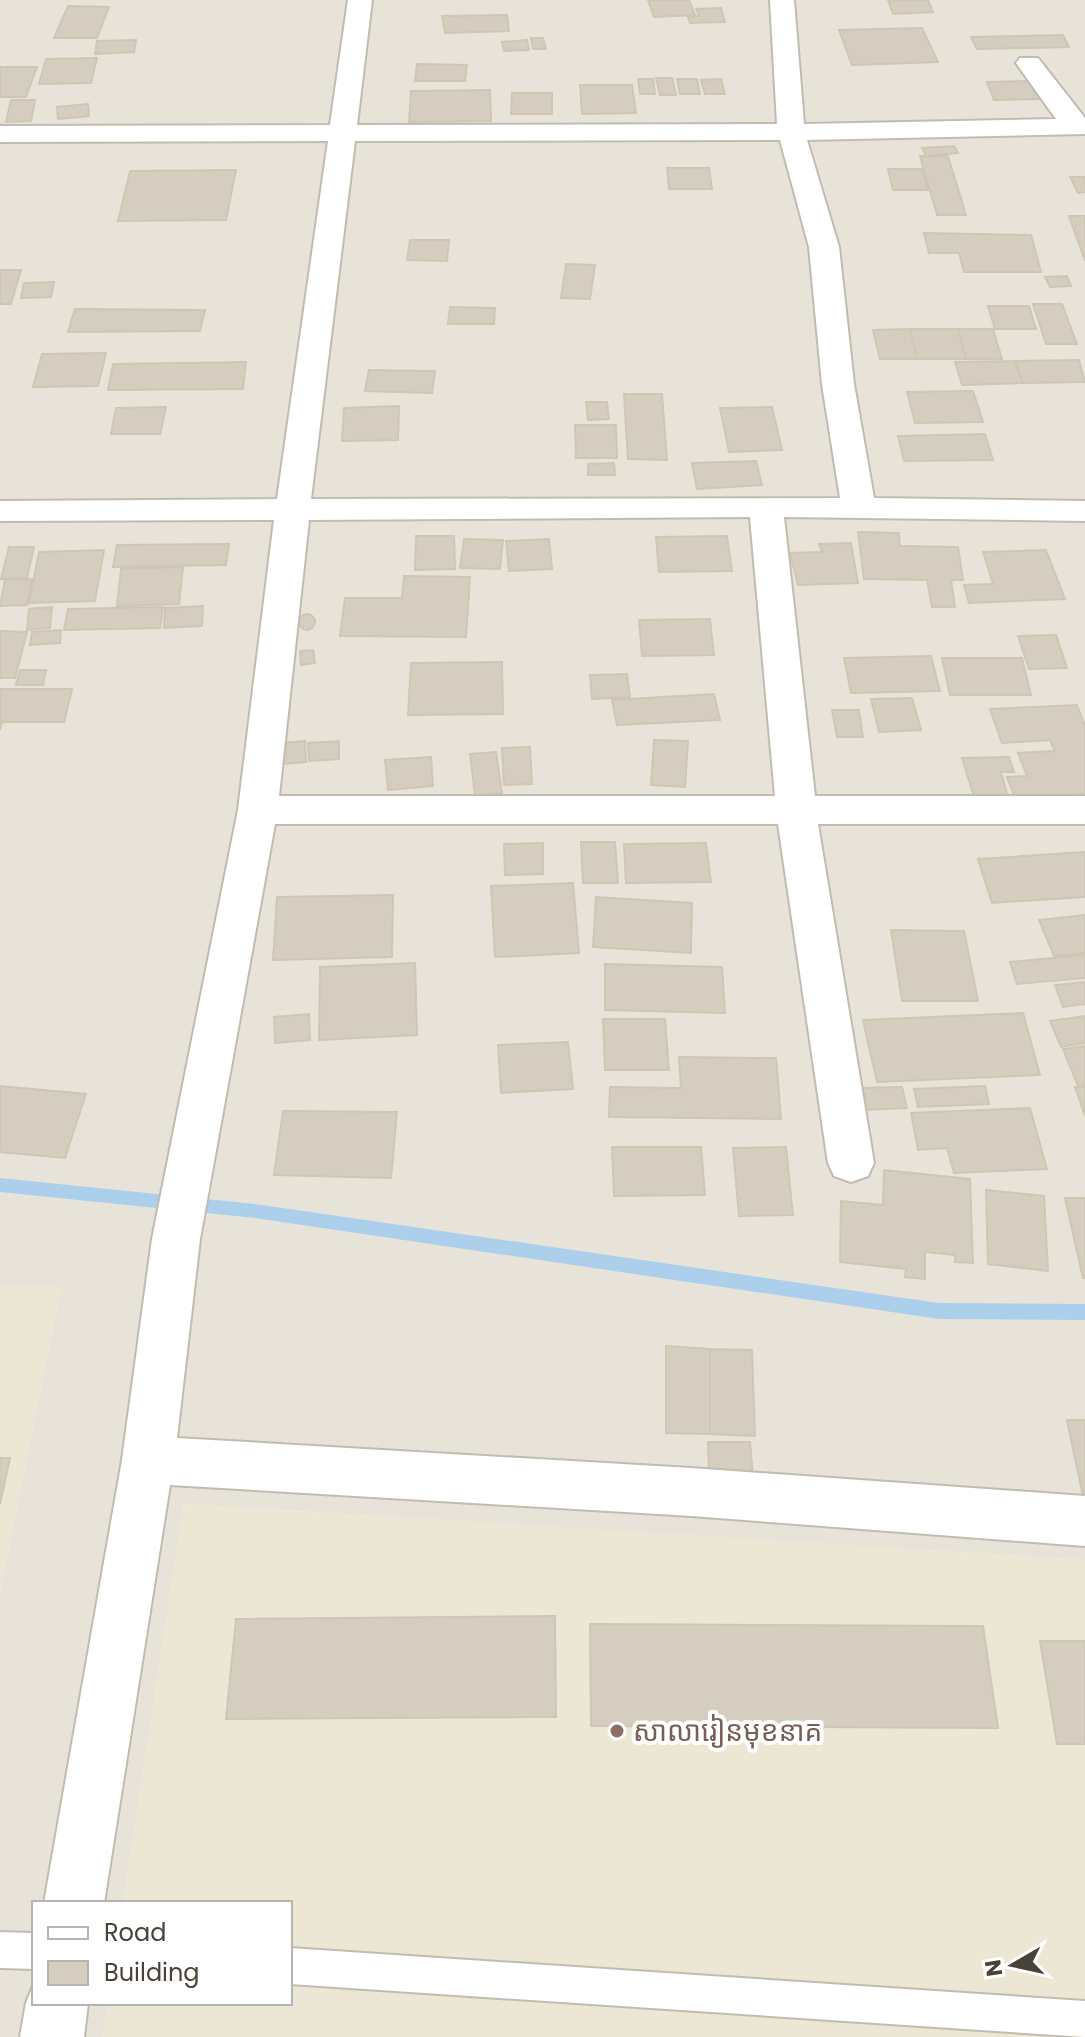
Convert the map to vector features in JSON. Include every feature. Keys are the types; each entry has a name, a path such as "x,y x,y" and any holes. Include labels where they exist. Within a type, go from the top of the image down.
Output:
{"street":[{"path":"74,1901 148,1460 176,1239 258,810 293,508 360,0"},
{"path":"782,0 791,132 824,247 838,384 859,508"},
{"path":"1029,63 1080,126"},
{"path":"0,134 791,132 1080,126"},
{"path":"766,507 796,809 851,1163"},
{"path":"0,511 766,507 1079,511 1085,549"},
{"path":"258,810 1085,810"},
{"path":"148,1460 706,1493 1085,1521"},
{"path":"52,2037 57,2005"}],"lane":[{"path":"0,1950 32,1951"},
{"path":"292,1966 1085,2020"}],"shaded area":[{"path":"0,0 1085,0 1085,1560 184,1504 123,1901 32,1901 32,2005 108,2005 103,2037 0,2037 0,1592 61,1287 0,1285"},
{"path":"0,1285 61,1286 0,1592"},
{"name":"សាលារៀនមុខនាគ","path":"183,1504 1085,1560 1085,2037 103,2037 108,2005 292,2005 292,1901 123,1901"}],"building":[{"path":"648,0 689,0 695,15 654,17"},
{"path":"888,0 928,0 933,12 893,14"},
{"path":"68,6 109,7 97,38 54,38"},
{"path":"721,8 725,22 690,23 688,17 699,16 696,9"},
{"path":"507,15 509,31 445,33 442,16"},
{"path":"922,28 938,62 852,65 839,30"},
{"path":"1063,35 1069,47 977,49 971,37"},
{"path":"531,38 543,38 546,49 533,49"},
{"path":"136,40 134,52 95,54 97,41"},
{"path":"527,40 529,50 504,51 502,42"},
{"path":"97,58 91,83 39,84 46,59"},
{"path":"417,64 467,65 465,81 415,81"},
{"path":"0,67 37,67 26,97 0,97"},
{"path":"656,78 672,78 676,95 660,95"},
{"path":"638,79 653,79 655,94 640,94"},
{"path":"677,79 697,79 700,94 680,94"},
{"path":"721,79 725,94 705,94 701,80"},
{"path":"1033,81 1041,99 994,100 987,82"},
{"path":"580,85 632,85 636,113 582,114"},
{"path":"490,90 491,121 409,122 411,91"},
{"path":"512,93 552,93 552,114 511,114"},
{"path":"11,100 35,100 31,121 6,122"},
{"path":"88,104 89,116 58,119 57,107"},
{"path":"954,146 958,153 926,156 922,148"},
{"path":"920,156 948,156 966,215 937,215"},
{"path":"667,168 709,168 712,189 669,189"},
{"path":"888,169 922,169 928,190 893,190"},
{"path":"236,170 226,220 118,221 130,171"},
{"path":"1070,177 1085,177 1085,192 1078,193"},
{"path":"1069,216 1085,216 1085,261"},
{"path":"924,233 1031,235 1041,272 964,272 959,253 929,253"},
{"path":"410,240 449,240 447,261 407,260"},
{"path":"566,264 595,265 590,299 561,298"},
{"path":"0,270 21,270 11,304 0,304"},
{"path":"1067,276 1071,286 1050,287 1045,277"},
{"path":"54,282 51,297 21,298 24,283"},
{"path":"1033,304 1062,304 1077,344 1046,344"},
{"path":"988,306 1029,306 1036,329 995,329"},
{"path":"450,307 495,308 494,324 448,324"},
{"path":"75,309 205,310 200,331 68,332"},
{"path":"910,329 917,359 880,359 873,330"},
{"path":"910,329 958,329 966,359 917,359"},
{"path":"958,329 993,329 1002,359 966,359"},
{"path":"106,353 98,386 33,387 42,354"},
{"path":"1079,360 1085,382 1023,383 1015,361"},
{"path":"1015,361 1023,383 962,385 955,362"},
{"path":"246,362 243,389 108,390 113,364"},
{"path":"369,370 435,371 432,393 365,391"},
{"path":"973,391 983,422 915,423 907,392"},
{"path":"624,394 662,394 667,460 628,459"},
{"path":"586,402 607,402 609,419 588,420"},
{"path":"399,406 398,440 342,441 344,408"},
{"path":"166,407 160,434 111,434 116,408"},
{"path":"772,407 782,450 729,452 720,408"},
{"path":"575,425 616,425 617,458 576,458"},
{"path":"985,434 993,460 904,461 898,436"},
{"path":"756,461 762,485 697,489 692,463"},
{"path":"614,463 615,475 588,475 588,464"},
{"path":"858,532 899,533 900,546 958,547 963,580 951,580 955,607 932,607 927,580 864,579"},
{"path":"416,536 454,536 455,569 415,570"},
{"path":"727,536 732,571 659,572 656,537"},
{"path":"464,539 503,540 500,569 460,568"},
{"path":"549,539 552,569 509,571 506,541"},
{"path":"851,543 858,583 798,585 790,553 822,552 819,544"},
{"path":"229,544 226,565 113,567 117,545"},
{"path":"9,547 34,547 27,578 1,579"},
{"path":"104,550 95,601 29,603 39,552"},
{"path":"1046,550 1065,599 969,603 964,585 993,584 983,552"},
{"path":"183,567 179,604 117,606 121,569"},
{"path":"404,576 470,577 466,637 340,636 345,598 402,598"},
{"path":"32,579 27,605 0,606 5,580"},
{"path":"203,606 202,626 164,628 165,608"},
{"path":"52,607 50,628 27,630 29,609"},
{"path":"163,607 160,628 64,630 68,609"},
{"path":"307,614 315,622 307,630 299,622"},
{"path":"710,619 714,655 642,656 639,620"},
{"path":"61,630 60,643 30,645 32,632"},
{"path":"0,631 27,632 15,678 0,678"},
{"path":"1056,635 1067,668 1029,669 1018,636"},
{"path":"313,650 315,663 301,665 300,651"},
{"path":"931,656 940,691 851,693 844,658"},
{"path":"942,658 1022,658 1031,695 950,695"},
{"path":"502,662 503,714 408,715 411,663"},
{"path":"20,670 46,670 43,685 16,685"},
{"path":"627,674 630,697 592,699 590,675"},
{"path":"0,689 72,689 64,722 2,722 0,730"},
{"path":"714,694 720,720 617,725 612,700"},
{"path":"912,698 921,730 879,732 871,699"},
{"path":"1077,705 1085,726 1085,794 1015,798 1007,777 1027,776 1018,753 1055,751 1050,740 1002,743 990,709"},
{"path":"832,710 859,710 863,737 837,737"},
{"path":"654,740 688,741 685,787 651,785"},
{"path":"305,741 306,762 283,764 282,743"},
{"path":"339,741 339,759 309,761 308,743"},
{"path":"530,747 532,784 504,785 502,748"},
{"path":"496,752 502,793 475,795 470,754"},
{"path":"431,757 433,786 388,790 385,760"},
{"path":"1009,757 1014,772 1001,772 1009,801 976,803 962,758"},
{"path":"581,842 615,842 618,883 583,883"},
{"path":"543,843 543,874 505,875 504,844"},
{"path":"706,843 711,882 626,883 624,844"},
{"path":"1085,852 1085,897 992,903 978,859"},
{"path":"573,883 579,953 495,957 491,886"},
{"path":"393,895 392,957 273,960 277,897"},
{"path":"596,897 692,903 691,953 593,947"},
{"path":"1085,915 1085,953 1054,956 1039,920"},
{"path":"891,930 964,931 978,1001 902,1001"},
{"path":"1085,955 1085,978 1017,984 1010,962"},
{"path":"415,963 417,1035 319,1040 320,967"},
{"path":"605,964 722,967 725,1013 605,1010"},
{"path":"1085,982 1085,1004 1063,1007 1055,985"},
{"path":"1023,1013 1040,1075 877,1082 863,1020"},
{"path":"309,1014 310,1040 275,1043 274,1017"},
{"path":"1085,1016 1085,1043 1061,1047 1050,1021"},
{"path":"603,1019 665,1019 669,1070 605,1070"},
{"path":"568,1042 573,1089 501,1093 498,1045"},
{"path":"1085,1046 1085,1085 1078,1086 1063,1049"},
{"path":"679,1057 776,1058 781,1119 609,1117 610,1087 681,1088"},
{"path":"0,1086 86,1094 65,1158 0,1152"},
{"path":"985,1086 989,1104 918,1107 914,1089"},
{"path":"1085,1086 1085,1116 1075,1087"},
{"path":"902,1087 907,1108 861,1110 857,1088"},
{"path":"1030,1108 1047,1169 954,1173 947,1148 918,1150 911,1113"},
{"path":"283,1111 397,1112 391,1178 274,1175"},
{"path":"612,1147 701,1147 705,1195 614,1196"},
{"path":"786,1147 793,1215 739,1216 733,1148"},
{"path":"884,1170 970,1179 973,1263 955,1262 955,1255 925,1252 925,1279 905,1277 906,1269 840,1262 841,1201 883,1205"},
{"path":"986,1190 1044,1196 1048,1271 988,1264"},
{"path":"1065,1198 1085,1198 1085,1278 1083,1278"},
{"path":"666,1346 710,1349 710,1434 666,1433"},
{"path":"710,1349 752,1350 755,1436 710,1434"},
{"path":"1067,1420 1085,1420 1085,1506"},
{"path":"708,1442 750,1442 753,1477 709,1476"},
{"path":"0,1458 10,1458 0,1504"},
{"path":"555,1616 556,1717 226,1719 236,1619"},
{"path":"590,1624 983,1626 998,1728 591,1726"},
{"path":"1040,1641 1085,1641 1085,1744 1057,1744"}],"waterway":[{"path":"0,1185 255,1211 939,1311 1085,1312"}],"place":[{"name":"សាលារៀនមុខនាគ","path":"617,1731"}]}
